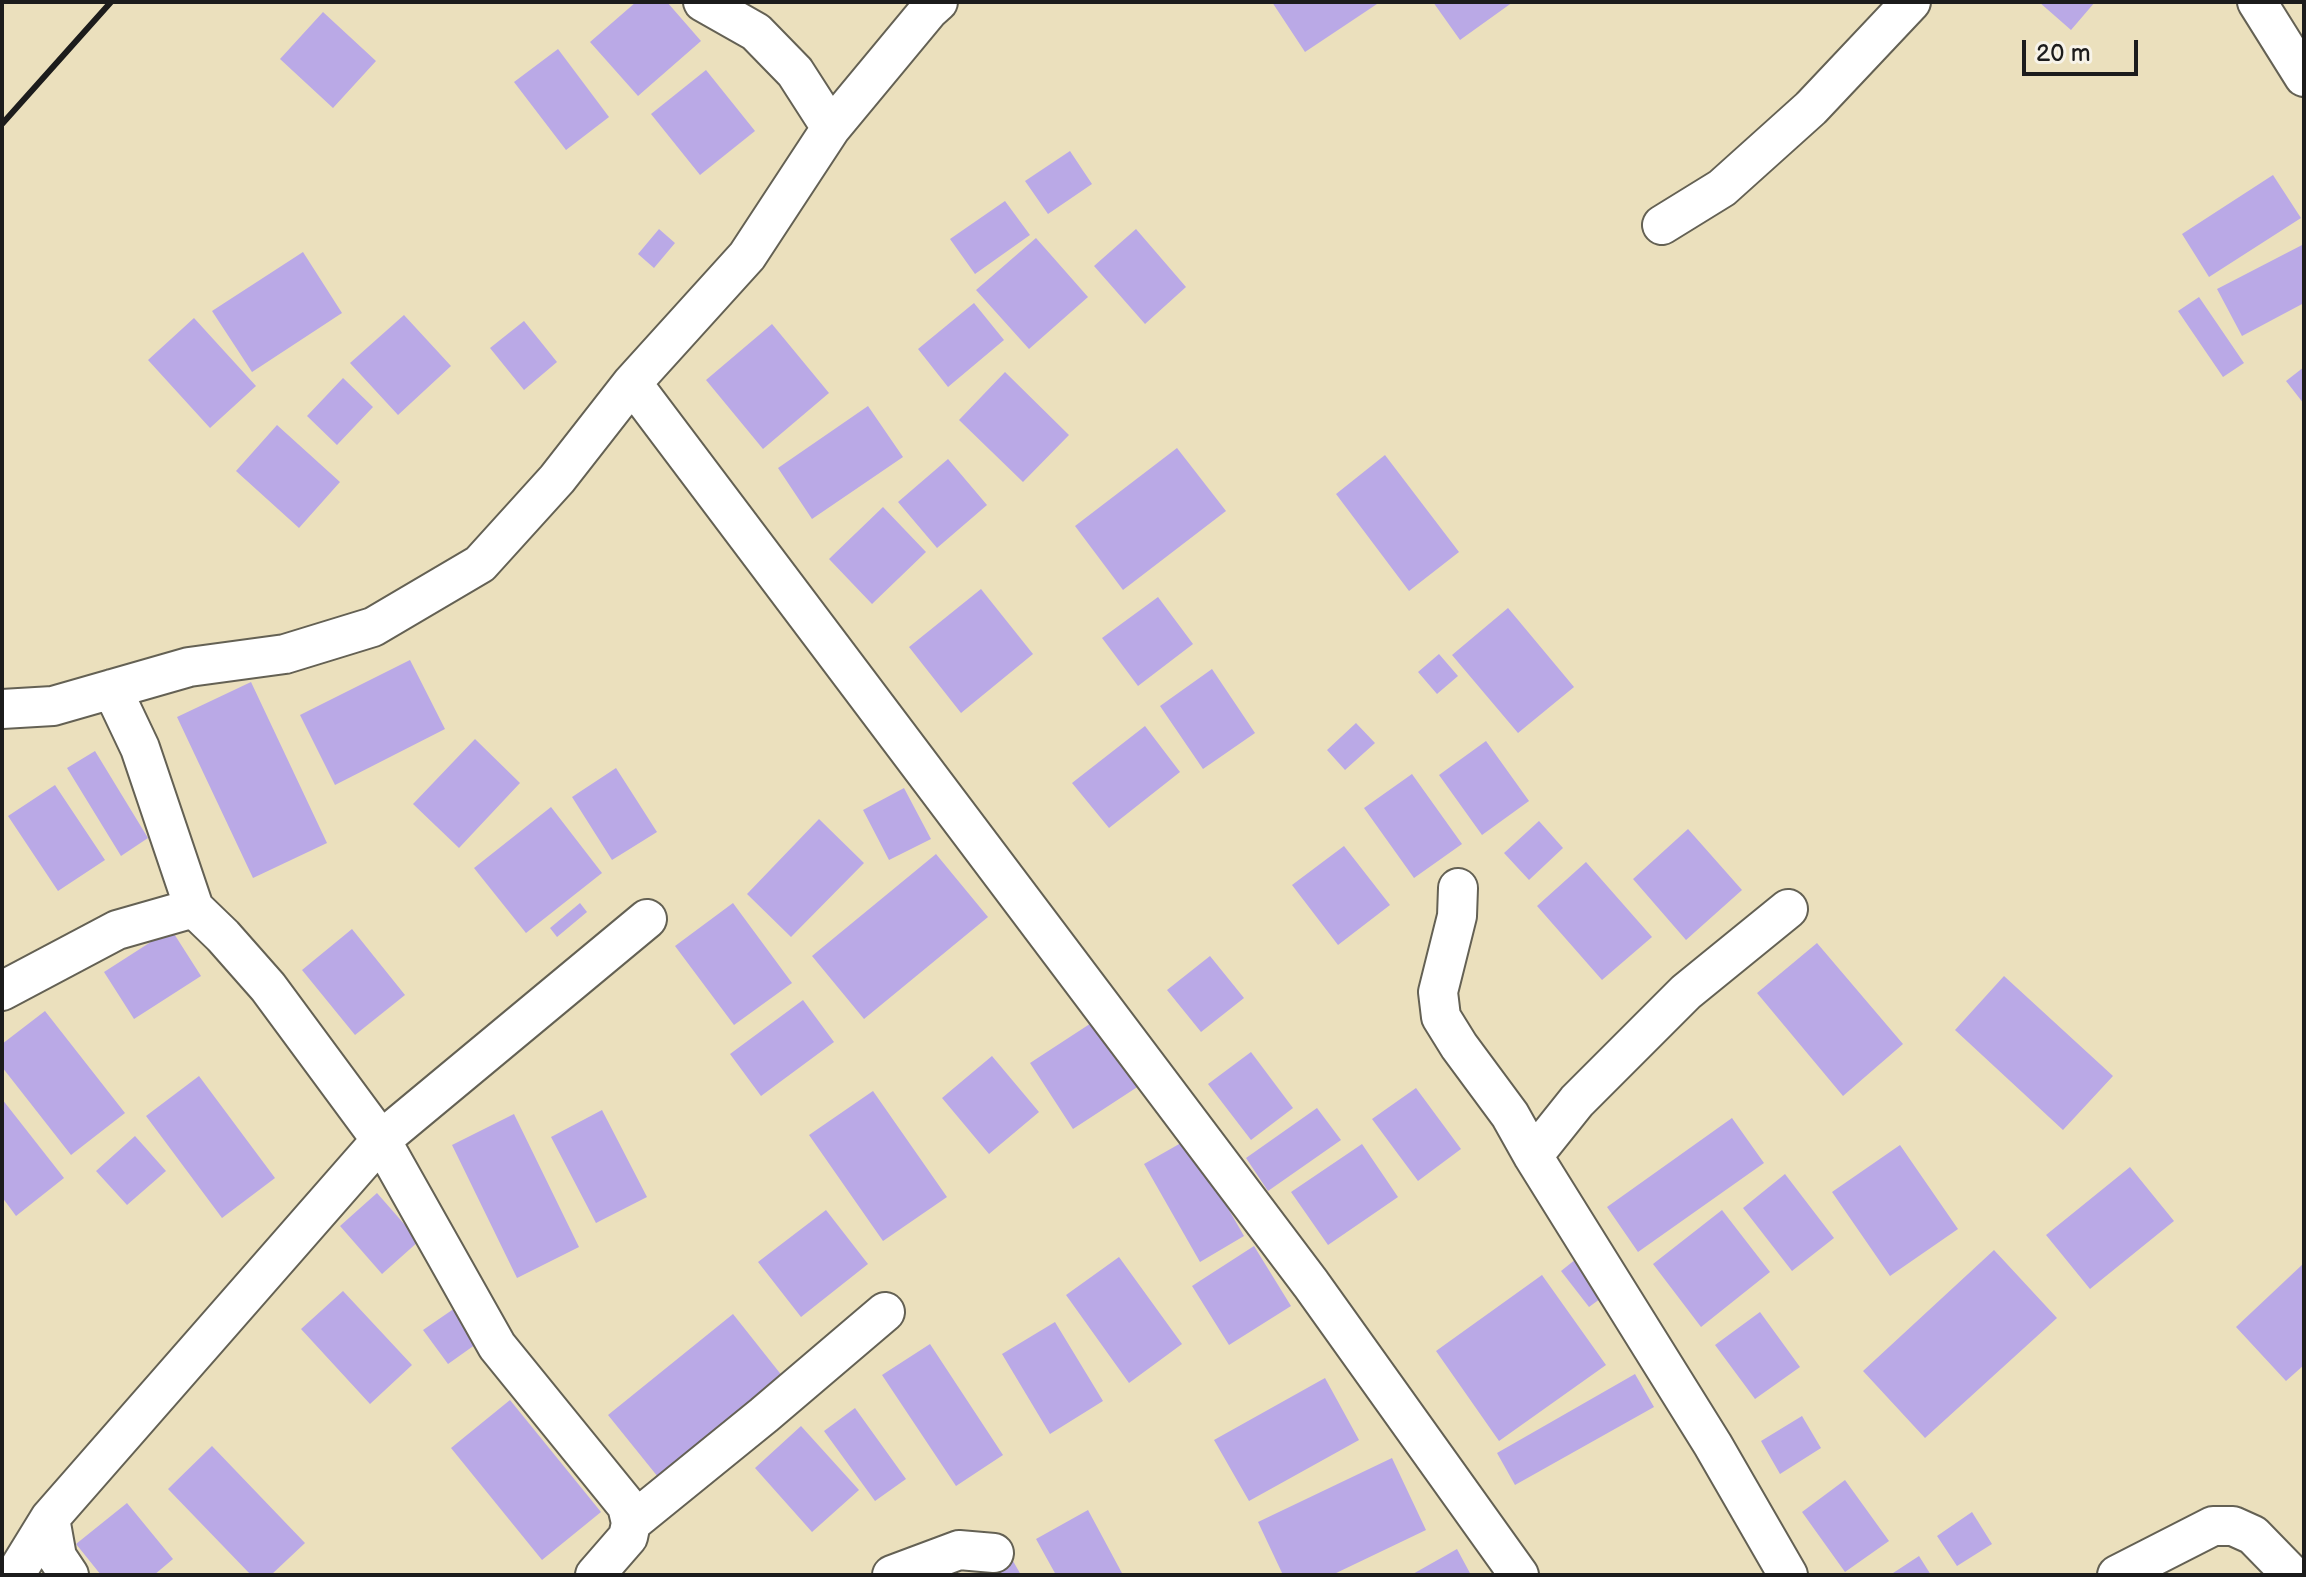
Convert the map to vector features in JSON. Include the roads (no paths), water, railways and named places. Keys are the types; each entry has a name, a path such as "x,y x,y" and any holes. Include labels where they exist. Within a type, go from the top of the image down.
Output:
{"street":[{"path":"703,2 756,32 795,72 831,128"},
{"path":"2,709 53,706 189,667 285,654 373,627 480,564 557,479 632,383 747,256 831,128 938,2"},
{"path":"1662,225 1722,188 1811,108 1911,2"},
{"path":"2257,2 2304,77"},
{"path":"632,383 1311,1284 1519,1575"},
{"path":"112,689 140,748 194,908 268,987 381,1140 497,1346 627,1506 631,1523 628,1537 595,1575"},
{"path":"1458,888 1457,916 1438,992 1441,1017 1510,1115 1713,1445 1788,1575"},
{"path":"2,991 117,930 194,908"},
{"path":"1533,1156 1577,1101 1686,992 1788,909"},
{"path":"14,1575 50,1518 381,1140 647,919"},
{"path":"631,1523 885,1312"},
{"path":"50,1518 57,1557 69,1575"},
{"path":"2117,1575 2213,1526 2233,1526 2253,1535 2292,1575"},
{"path":"2,1549 14,1575"},
{"path":"892,1575 959,1550 994,1553"}],"railway":[{"path":"2,124 111,2"}]}
